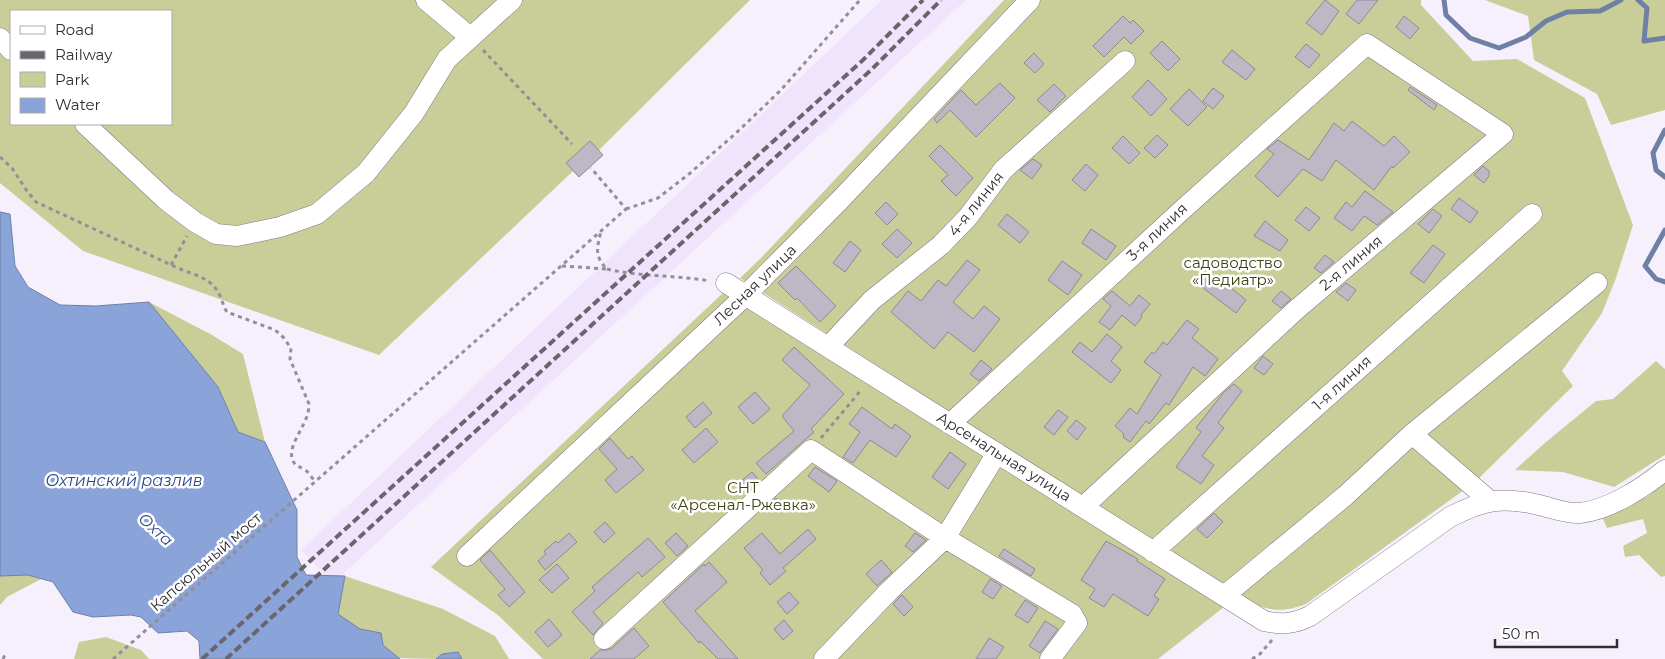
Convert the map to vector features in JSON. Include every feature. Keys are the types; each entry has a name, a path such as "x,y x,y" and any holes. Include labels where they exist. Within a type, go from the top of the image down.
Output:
{"street":[{"path":"426,0 470,37"},
{"path":"86,125 166,200 195,222 216,234 237,236 280,227 317,214 366,173 414,113 447,59 512,0"},
{"name":"Лесная улица","path":"467,556 746,295 839,201 1030,0"},
{"path":"0,38 10,49"},
{"name":"3-я линия","path":"950,423 1181,210 1367,44"},
{"name":"2-я линия","path":"1083,507 1297,309 1503,134 1367,44"},
{"name":"4-я линия","path":"828,347 872,300 941,245 962,224 1003,170 1125,61"},
{"name":"1-я линия","path":"1153,552 1532,214"},
{"path":"1224,596 1345,496 1412,434 1597,282"},
{"name":"Арсенальная улица","path":"726,283 1264,621 1285,624"},
{"path":"1412,434 1490,501"},
{"path":"604,639 811,450 945,538 1072,614 1077,623 1050,659"},
{"path":"824,659 890,590 945,538 997,453"},
{"path":"1285,624 1298,622 1310,616 1450,516 1471,506 1490,501 1510,500 1567,512 1581,513 1600,508 1628,496 1665,470"}],"path":[{"path":"591,168 626,210 658,198 734,135 780,91 860,0"},
{"path":"470,37 572,144"},
{"path":"0,157 12,168 27,192 36,202 171,265 205,278 221,298 227,312 231,315 275,330 284,337 291,348 290,359 309,404 307,418 292,445 291,456 294,463 306,470 315,482"},
{"name":"Капсюльный мост","path":"112,659 626,210"},
{"path":"171,265 195,222"},
{"path":"602,231 597,254 599,261 607,269"},
{"path":"561,266 607,269 629,274 686,276 726,283"},
{"path":"811,450 873,375"},
{"path":"1252,659 1260,654 1285,624"},
{"path":"3,659 6,652"}],"shaded area":[{"path":"882,0 966,0 333,583 301,550"}],"green space":[{"path":"0,0 750,0 599,150 603,155 579,177 573,171 379,355 83,251 0,183"},
{"name":"садоводство «Педиатр»","path":"1004,0 1421,0 1421,5 1473,61 1517,59 1585,98 1633,225 1616,278 1602,313 1562,371 1573,386 1475,482 1306,604 1287,609 1271,609 1238,597 740,278"},
{"path":"1485,0 1665,0 1665,110 1611,125 1597,94 1534,60 1528,16"},
{"name":"СНТ «Арсенал-Ржевка»","path":"724,292 1224,607 1158,659 543,659 499,616 431,567"},
{"path":"149,302 212,335 243,354 265,442 238,432 218,387"},
{"path":"1656,361 1665,369 1665,455 1614,487 1563,472 1515,470 1596,401 1613,399"},
{"path":"1665,482 1665,576 1661,577 1639,555 1625,557 1623,546 1647,533 1643,519 1607,528 1602,517 1647,497"},
{"path":"28,575 43,578 7,597 0,605 0,576"},
{"path":"345,576 443,609 495,636 509,659 462,659 458,652 442,654 436,659 398,658 383,645 381,633 360,629 338,614"},
{"path":"106,637 141,650 149,659 74,659 79,642"}],"water":[{"name":"Охтинский разлив","path":"0,212 10,214 15,266 28,287 60,305 96,306 149,302 218,387 238,432 265,442 297,510 297,557 306,575 345,576 338,614 360,629 381,633 383,645 400,659 200,659 199,641 187,631 158,633 141,617 131,615 93,617 73,612 53,582 28,575 0,576"},
{"path":"458,652 462,659 436,659 442,654"}],"building":[{"path":"1325,0 1339,11 1322,35 1306,23"},
{"path":"1357,0 1378,0 1359,24 1346,14"},
{"path":"1123,16 1130,23 1133,20 1144,31 1131,44 1124,37 1104,57 1093,46"},
{"path":"1404,16 1419,28 1410,39 1396,27"},
{"path":"1162,41 1180,59 1168,71 1150,53"},
{"path":"1306,44 1320,55 1309,68 1295,57"},
{"path":"1232,50 1255,69 1246,80 1222,62"},
{"path":"1034,53 1044,64 1035,73 1024,63"},
{"path":"1148,80 1167,99 1151,116 1132,97"},
{"path":"1000,83 1015,98 976,137 950,110 937,123 934,119 961,90 976,105"},
{"path":"1054,84 1066,96 1050,112 1037,100"},
{"path":"1410,87 1437,105 1434,110 1408,90"},
{"path":"1213,88 1224,96 1213,109 1203,101"},
{"path":"1189,89 1207,107 1188,126 1170,109"},
{"path":"1352,121 1384,146 1394,136 1410,152 1393,168 1392,166 1374,190 1336,160 1322,181 1303,169 1278,197 1255,176 1274,154 1267,149 1278,140 1309,160 1334,123 1344,131"},
{"path":"1157,135 1168,145 1155,158 1144,148"},
{"path":"1123,136 1140,153 1129,164 1112,148"},
{"path":"590,141 603,155 579,177 566,163"},
{"path":"940,145 973,178 956,196 941,181 948,175 929,156"},
{"path":"1033,159 1042,165 1032,179 1020,170"},
{"path":"1086,164 1098,175 1085,191 1072,180"},
{"path":"1483,166 1489,171 1489,176 1484,183 1474,175"},
{"path":"1365,191 1393,212 1377,225 1364,216 1352,231 1334,218 1346,202 1352,207"},
{"path":"1459,198 1478,212 1470,223 1451,209"},
{"path":"886,202 898,214 887,225 875,213"},
{"path":"1306,207 1320,218 1309,231 1295,220"},
{"path":"1433,209 1442,216 1429,233 1418,224"},
{"path":"1007,214 1029,232 1020,243 998,225"},
{"path":"1265,221 1288,240 1280,251 1254,236"},
{"path":"897,229 912,243 897,258 882,244"},
{"path":"1091,229 1116,246 1106,260 1082,243"},
{"path":"850,241 861,250 845,272 833,263"},
{"path":"1433,245 1445,254 1424,283 1410,273"},
{"path":"1325,255 1334,262 1321,273 1314,268"},
{"path":"967,260 980,270 953,302 973,319 984,306 1000,319 974,352 948,332 934,349 891,312 908,291 921,301 938,280 946,286"},
{"path":"1062,261 1082,275 1068,295 1048,280"},
{"path":"796,266 836,306 820,322 797,298 795,300 778,283"},
{"path":"1203,270 1228,290 1230,287 1246,300 1236,313 1194,281"},
{"path":"1346,283 1356,290 1348,301 1336,292"},
{"path":"1112,291 1130,306 1139,295 1150,304 1135,326 1122,315 1110,330 1099,322 1111,306 1103,299"},
{"path":"1281,291 1291,299 1281,308 1272,301"},
{"path":"1187,320 1199,329 1192,338 1218,359 1205,376 1193,367 1169,405 1166,403 1149,424 1146,421 1130,442 1123,437 1124,434 1115,426 1130,408 1137,414 1161,375 1144,362 1152,352 1154,354 1163,342 1167,345"},
{"path":"1107,334 1122,347 1111,361 1121,370 1111,383 1072,352 1080,342 1092,352"},
{"path":"794,347 844,394 811,429 814,432 766,474 756,463 794,431 782,416 810,385 782,360"},
{"path":"1263,356 1273,364 1264,375 1254,368"},
{"path":"981,360 992,369 979,381 970,374"},
{"path":"1234,384 1242,391 1218,423 1224,428 1202,456 1214,465 1201,484 1176,467 1201,432 1196,428 1223,393"},
{"path":"755,392 770,409 753,424 738,407"},
{"path":"703,402 712,413 695,428 686,417"},
{"path":"862,407 892,429 895,424 911,436 896,457 870,440 853,463 843,457 860,432 849,424"},
{"path":"1058,410 1068,417 1054,435 1044,427"},
{"path":"1076,420 1086,428 1077,440 1067,431"},
{"path":"706,428 718,442 694,463 682,450"},
{"path":"610,438 628,459 632,456 644,470 616,493 605,480 617,469 599,449"},
{"path":"950,452 966,464 948,489 932,477"},
{"path":"815,467 837,481 829,492 808,476"},
{"path":"752,472 760,481 747,492 739,483"},
{"path":"776,498 778,501 767,511 765,508"},
{"path":"1214,513 1223,522 1207,538 1197,529"},
{"path":"605,522 615,533 604,543 594,532"},
{"path":"808,529 816,539 783,568 786,571 770,585 760,573 763,570 744,548 762,533 780,554"},
{"path":"569,533 577,542 545,570 538,561 546,554 544,551 556,541 558,543"},
{"path":"676,533 688,546 677,556 665,543"},
{"path":"915,533 926,540 913,552 905,546"},
{"path":"648,538 665,557 642,577 638,572 593,612 603,623 593,635 572,612 595,591 592,587"},
{"path":"1106,541 1138,559 1137,561 1165,579 1154,596 1159,599 1148,616 1113,594 1104,607 1089,598 1095,589 1081,580"},
{"path":"1004,549 1035,569 1031,576 999,556"},
{"path":"490,550 525,592 509,607 498,595 505,589 480,560"},
{"path":"881,560 892,572 877,586 866,574"},
{"path":"709,562 727,582 695,611 738,659 718,659 700,641 699,643 663,602 704,564 705,566"},
{"path":"557,564 569,578 552,593 539,580"},
{"path":"990,579 1002,586 993,599 982,592"},
{"path":"789,592 799,603 787,614 777,602"},
{"path":"902,595 913,607 904,616 893,604"},
{"path":"1025,600 1038,608 1028,623 1015,615"},
{"path":"549,619 562,635 548,647 535,632"},
{"path":"784,620 793,631 783,640 774,629"},
{"path":"1045,621 1058,629 1040,653 1029,646"},
{"path":"634,628 649,646 634,659 590,659 600,650 612,648"},
{"path":"989,638 1004,647 996,659 976,659"}],"waterway":[{"path":"1444,0 1446,15 1470,38 1499,48 1526,37 1546,21 1567,12 1600,11 1621,0"},
{"path":"1638,0 1647,8 1644,41 1665,38"},
{"path":"1665,130 1653,153 1656,170 1665,177"},
{"path":"1665,230 1645,266 1656,279 1665,282"}],"railway":[{"path":"202,659 863,60 923,0"},
{"path":"226,659 871,70 941,0"}],"water label":[{"name":"Охта","path":"156,529"}]}
